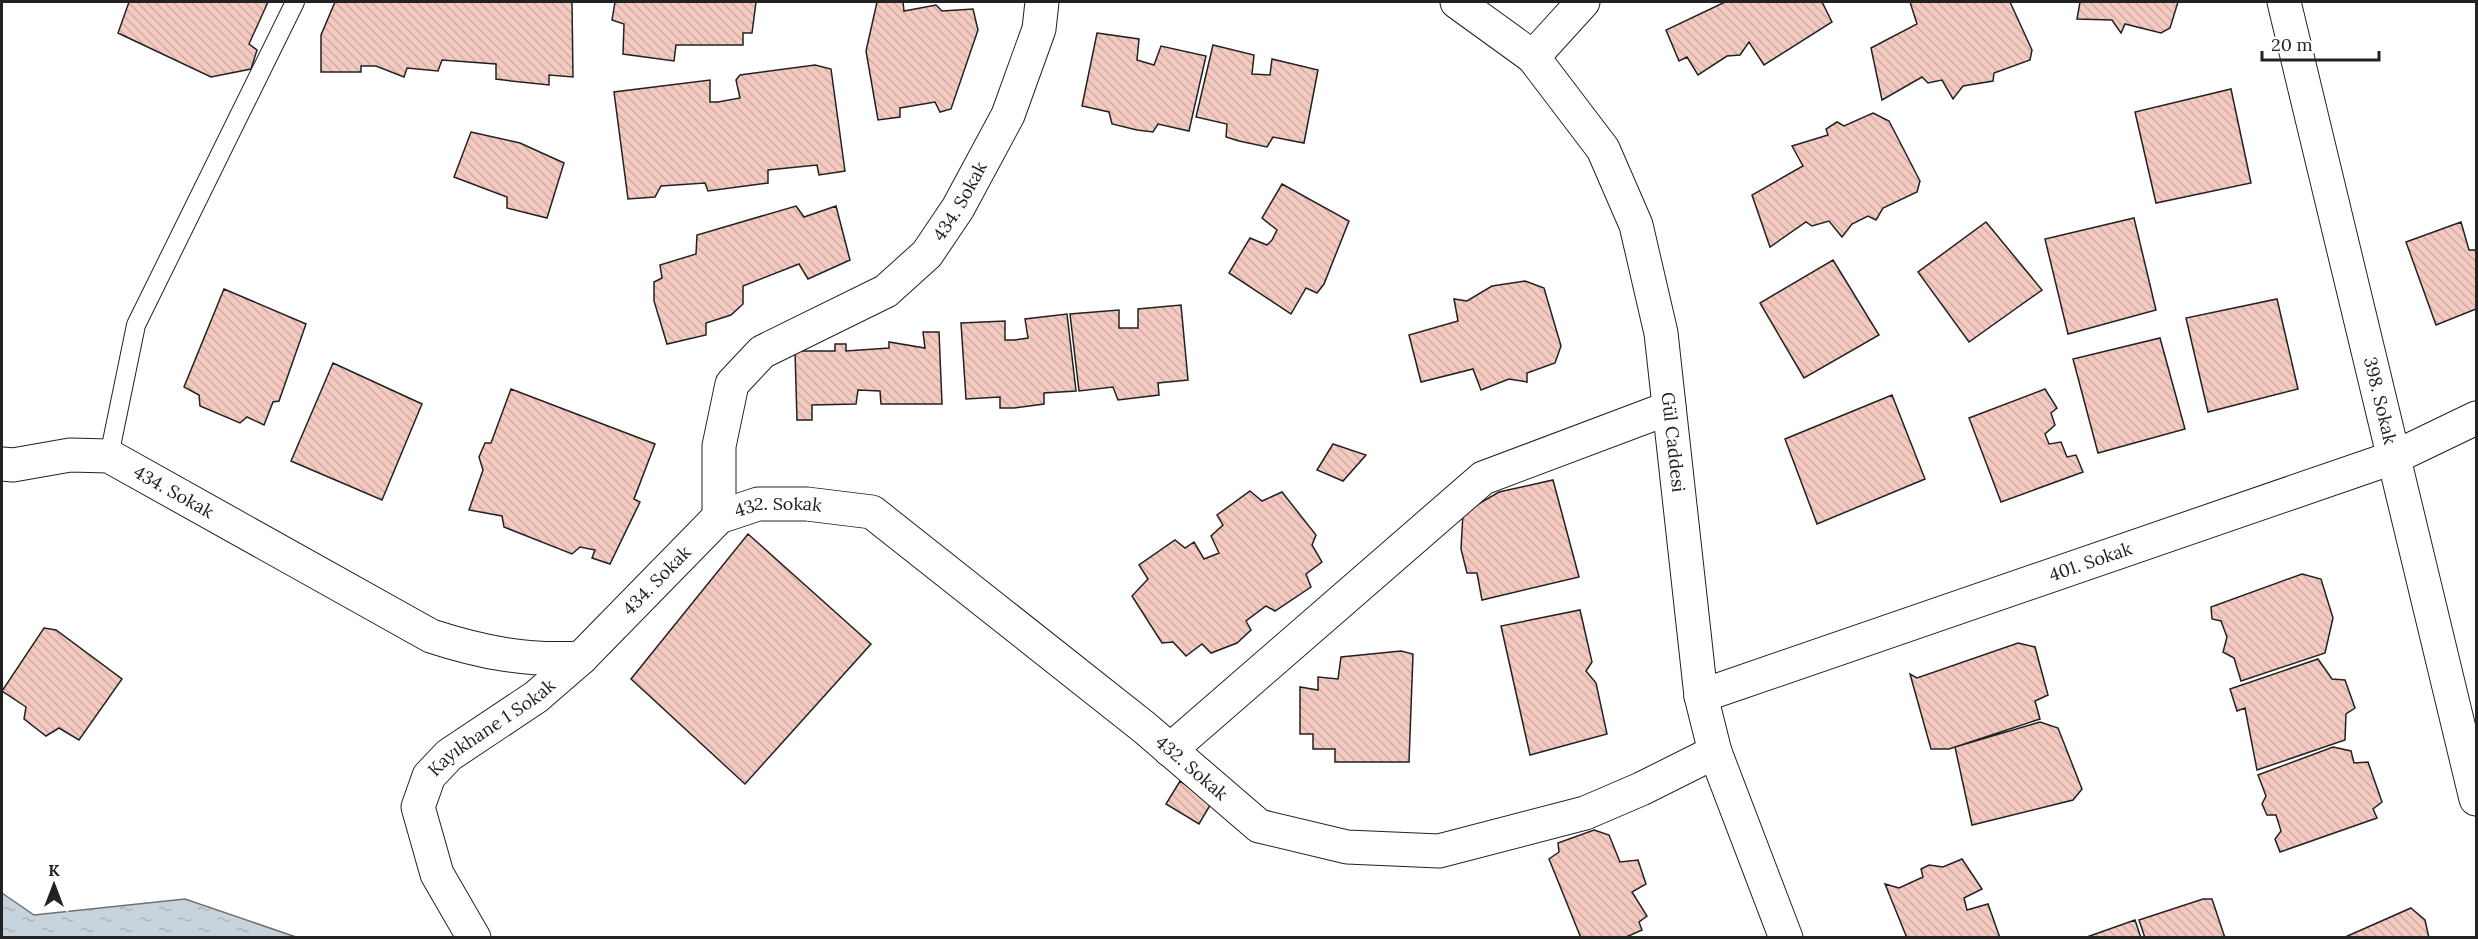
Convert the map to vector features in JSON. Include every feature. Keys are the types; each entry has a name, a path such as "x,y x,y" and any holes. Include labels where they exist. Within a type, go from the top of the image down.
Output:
{"street":[{"name":"434. Sokak","path":"2,464 14,465 70,455 109,456 431,636 471,649 512,657 546,660 581,658 719,517 718,446 732,384 762,352 886,291 927,254 958,208 1008,115 1039,29 1042,2"},
{"name":"Gül Caddesi","path":"1457,2 1533,57 1603,149 1636,225 1661,333 1701,696 1714,752 1786,938"},
{"path":"1533,57 1583,2"},
{"name":"398. Sokak","path":"2284,2 2476,798"},
{"path":"1170,750 1484,478 1669,408"},
{"name":"401. Sokak","path":"1701,696 2395,457 2476,418"},
{"name":"432. Sokak","path":"719,517 758,504 807,504 872,512 1170,750 1259,826 1347,847 1439,851 1585,813 1641,789 1714,752"},
{"name":"Kayıkhane 1 Sokak","path":"474,938 437,874 421,819 418,807 429,776 449,755 536,697 581,658"}],"lane":[{"path":"109,456 136,325 296,2"}],"water":[{"path":"2,893 34,915 185,899 296,937 2,937"}],"building":[{"path":"129,2 268,2 249,44 257,50 251,69 211,77 118,33"},
{"path":"335,2 572,2 573,77 549,75 549,85 511,81 496,79 496,64 442,60 438,71 407,68 404,77 376,66 361,66 361,72 321,72 321,35"},
{"path":"615,2 756,2 752,33 743,33 743,45 676,45 674,61 623,54 624,24 612,20"},
{"path":"877,2 903,2 904,11 936,5 942,11 973,9 978,30 951,109 940,112 935,102 900,108 900,117 878,120 866,51"},
{"path":"1725,2 1822,2 1832,22 1764,65 1749,42 1740,55 1727,56 1698,75 1687,57 1679,61 1666,30"},
{"path":"1910,2 2010,2 2032,50 2030,60 1994,73 1993,81 1963,86 1953,99 1942,80 1928,83 1922,77 1882,100 1871,48 1917,24"},
{"path":"2080,2 2178,2 2170,28 2161,33 2125,24 2121,33 2112,20 2077,19"},
{"path":"1097,33 1139,39 1137,60 1154,65 1161,46 1206,56 1189,131 1158,124 1153,132 1137,130 1112,124 1109,112 1082,106"},
{"path":"1213,45 1254,55 1252,74 1270,75 1272,59 1318,70 1304,143 1273,137 1267,147 1239,141 1226,137 1227,124 1196,117"},
{"path":"815,65 831,69 845,171 819,175 817,165 768,170 768,183 708,191 705,183 661,186 655,197 628,199 614,92 710,80 710,102 718,102 740,98 736,80 740,75"},
{"path":"2231,89 2251,183 2156,203 2135,112"},
{"path":"1873,113 1889,121 1920,181 1917,192 1883,208 1876,220 1868,216 1852,224 1842,237 1829,221 1812,226 1806,222 1770,247 1752,195 1803,166 1792,146 1828,135 1826,129 1837,122 1844,126"},
{"path":"471,132 520,143 564,163 547,218 507,208 507,197 454,177"},
{"path":"1282,184 1349,221 1324,284 1317,293 1306,288 1291,314 1229,273 1250,238 1267,245 1272,240 1277,230 1262,218"},
{"path":"796,206 804,217 836,206 850,260 808,279 799,264 743,286 743,304 731,315 706,323 706,335 667,344 654,301 654,282 662,278 660,265 696,254 697,235"},
{"path":"2134,218 2156,310 2068,334 2045,239"},
{"path":"1986,222 2042,290 1969,342 1918,272"},
{"path":"2461,222 2469,250 2476,250 2476,309 2436,325 2406,242"},
{"path":"1833,260 1879,335 1804,378 1760,303"},
{"path":"1525,281 1544,288 1561,346 1555,363 1527,373 1527,382 1509,379 1481,390 1473,369 1421,382 1409,335 1458,321 1454,299 1467,301 1492,286"},
{"path":"224,289 306,324 279,401 273,402 264,425 247,417 240,423 200,406 199,395 184,387"},
{"path":"2277,299 2298,389 2208,412 2186,318"},
{"path":"1181,305 1188,380 1158,383 1159,395 1118,400 1113,387 1079,391 1070,314 1119,310 1119,328 1138,328 1138,309"},
{"path":"1067,314 1076,391 1044,393 1044,404 1014,408 1000,408 1000,397 966,399 961,323 1005,321 1005,340 1014,340 1028,338 1025,319"},
{"path":"923,332 939,332 942,404 881,404 880,391 858,390 856,404 812,405 812,420 797,420 795,351 835,351 835,344 846,344 846,351 889,348 889,342 925,348"},
{"path":"2160,338 2185,429 2098,453 2073,359"},
{"path":"333,363 422,404 382,500 291,461"},
{"path":"511,389 655,444 634,499 640,502 610,564 592,558 595,550 580,547 572,554 504,527 502,516 469,510 483,470 479,457 485,443 491,443"},
{"path":"2045,389 2057,408 2051,413 2055,425 2045,434 2049,444 2061,442 2067,457 2076,455 2083,472 2001,502 1969,418"},
{"path":"1892,395 1925,479 1817,524 1785,439"},
{"path":"1333,444 1366,455 1343,481 1317,470"},
{"path":"1553,480 1579,577 1482,600 1477,573 1467,573 1461,549 1463,513 1499,492"},
{"path":"1250,491 1262,501 1282,492 1316,535 1312,545 1322,562 1306,574 1311,587 1275,611 1266,606 1246,621 1251,630 1237,643 1211,653 1202,644 1186,656 1173,642 1162,643 1132,596 1148,579 1139,565 1175,540 1185,548 1194,542 1204,559 1219,553 1211,536 1223,525 1217,515"},
{"path":"748,534 871,644 745,784 631,679"},
{"path":"2302,574 2321,579 2333,618 2325,653 2241,681 2234,658 2223,652 2227,637 2221,621 2212,619 2211,607"},
{"path":"1580,610 1592,662 1586,671 1596,683 1607,734 1530,755 1501,626"},
{"path":"44,628 56,630 122,679 79,740 59,728 46,736 24,719 26,707 2,691"},
{"path":"2018,643 2035,647 2048,695 2035,701 2040,719 1949,749 1931,749 1910,674 1917,678"},
{"path":"1401,651 1413,654 1409,762 1335,762 1335,749 1313,749 1313,734 1300,734 1300,687 1318,690 1318,677 1338,679 1341,657"},
{"path":"2318,659 2332,679 2345,680 2355,708 2346,714 2345,740 2257,770 2245,708 2237,711 2230,689"},
{"path":"2040,722 2058,728 2082,789 2073,800 1972,825 1955,747"},
{"path":"2333,747 2351,751 2354,763 2368,762 2382,802 2373,809 2377,818 2280,852 2275,839 2281,831 2276,815 2267,815 2262,804 2266,796 2258,775"},
{"path":"1180,781 1212,802 1199,824 1166,804"},
{"path":"1594,830 1609,835 1620,862 1638,860 1646,884 1632,892 1647,916 1639,922 1642,930 1624,938 1581,938 1549,859 1559,852 1558,843"},
{"path":"1962,859 1982,889 1964,898 1967,910 1988,904 2000,938 1907,938 1885,884 1899,888 1923,877 1921,869 1929,865 1943,867"},
{"path":"2203,899 2212,899 2225,938 2145,938 2139,920"},
{"path":"2411,908 2425,920 2429,938 2343,938"},
{"path":"2135,920 2141,938 2084,938"}]}
